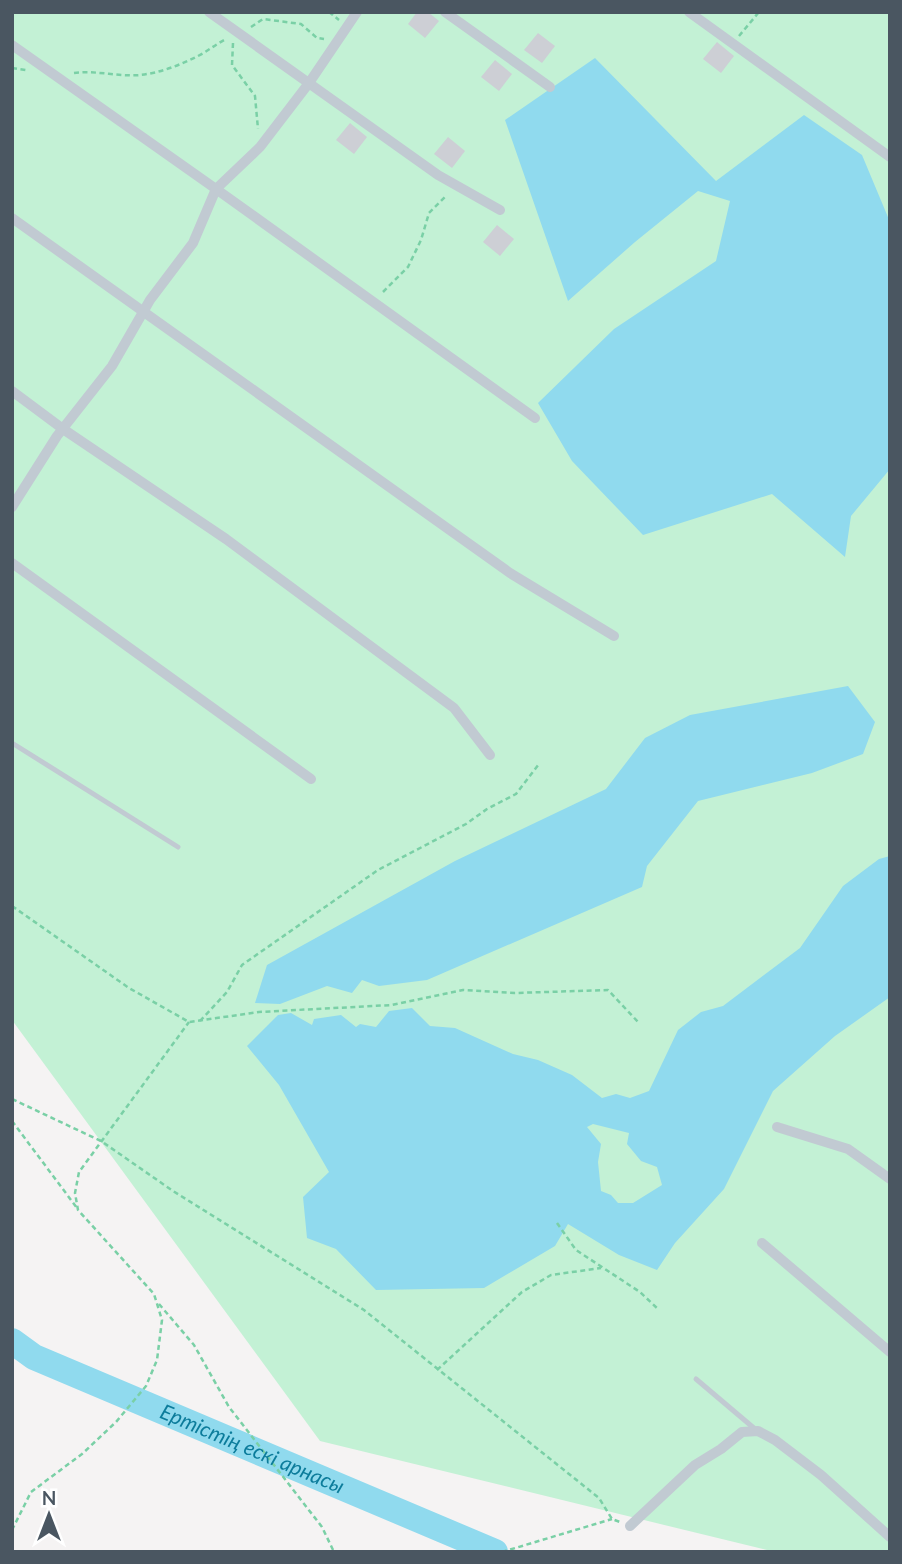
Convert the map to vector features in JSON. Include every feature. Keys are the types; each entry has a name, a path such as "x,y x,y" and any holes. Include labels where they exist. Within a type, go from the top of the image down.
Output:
{"street":[{"path":"209,12 438,175 500,210"},
{"path":"12,507 63,429 112,366 142,313 193,243 216,189 260,147 309,83 357,12"},
{"path":"445,12 550,87"},
{"path":"689,12 890,157"},
{"path":"12,45 535,418"},
{"path":"12,218 510,573 614,636"},
{"path":"12,391 226,540 454,708 490,755"},
{"path":"12,563 311,779"},
{"path":"777,1127 848,1149 890,1178"},
{"path":"762,1243 890,1352"},
{"path":"630,1526 695,1465 742,1432 758,1431 775,1440 821,1475 890,1537"}],"lane":[{"path":"12,743 178,847"},
{"path":"696,1379 758,1431"}],"path":[{"path":"733,44 759,12"},
{"path":"55,76 90,71 138,75 163,70 201,55 215,44 239,34 263,19 301,24 317,38 338,41"},
{"path":"239,34 231,45 232,65 255,96 260,147"},
{"path":"373,302 408,267 421,240 429,212 457,185"},
{"path":"200,1021 227,992 242,965 378,870 467,824 487,809 516,794 539,764"},
{"path":"12,906 129,988 188,1022 259,1012 392,1005 463,990 515,993 608,990 639,1023"},
{"path":"78,1210 75,1193 79,1172 188,1022"},
{"path":"12,1099 101,1141 183,1198 364,1310 599,1498 612,1519 630,1526"},
{"path":"12,1121 78,1210 154,1294 162,1320 157,1360 146,1386 116,1422 82,1454 31,1492 12,1530"},
{"path":"557,1223 576,1250 640,1292 658,1309"},
{"path":"437,1370 523,1292 551,1275 601,1268"},
{"path":"156,1301 194,1345 229,1407 322,1527 334,1552"},
{"path":"502,1552 612,1519"}],"green space":[{"path":"12,12 890,12 890,1552 775,1552 320,1441 12,1020"}],"water":[{"path":"595,58 716,181 804,115 862,155 890,222 890,469 851,516 845,557 772,494 643,535 572,461 538,403 614,329 716,261 730,201 698,191 568,301 505,120"},
{"path":"848,686 875,722 863,754 812,773 698,801 647,866 642,887 427,980 379,986 362,980 352,993 327,986 280,1004 255,1003 267,965 455,861 606,789 645,738 690,715"},
{"path":"890,856 890,997 835,1036 773,1091 724,1189 675,1243 657,1270 619,1255 568,1224 555,1246 484,1288 376,1290 336,1249 307,1238 303,1197 329,1172 279,1085 247,1046 278,1015 291,1013 312,1025 314,1019 341,1015 356,1027 360,1024 376,1027 389,1011 412,1008 430,1026 455,1028 513,1054 538,1060 572,1075 602,1098 616,1094 630,1098 649,1091 678,1030 701,1012 723,1006 800,948 843,886 879,859","holes":["593,1124 629,1133 627,1144 641,1161 657,1167 662,1185 633,1203 618,1203 611,1195 601,1191 598,1162 601,1144 587,1127"]}],"building":[{"path":"417,12 428,12 439,21 425,38 408,24"},
{"path":"538,33 555,46 542,63 524,50"},
{"path":"717,42 734,56 721,73 703,59"},
{"path":"495,60 512,74 499,91 481,77"},
{"path":"350,123 367,137 354,154 336,140"},
{"path":"448,137 465,151 452,168 434,154"},
{"path":"497,225 514,239 500,256 483,242"}],"waterway":[{"name":"Ертістің ескі арнасы","path":"12,1341 34,1357 495,1552"}]}
